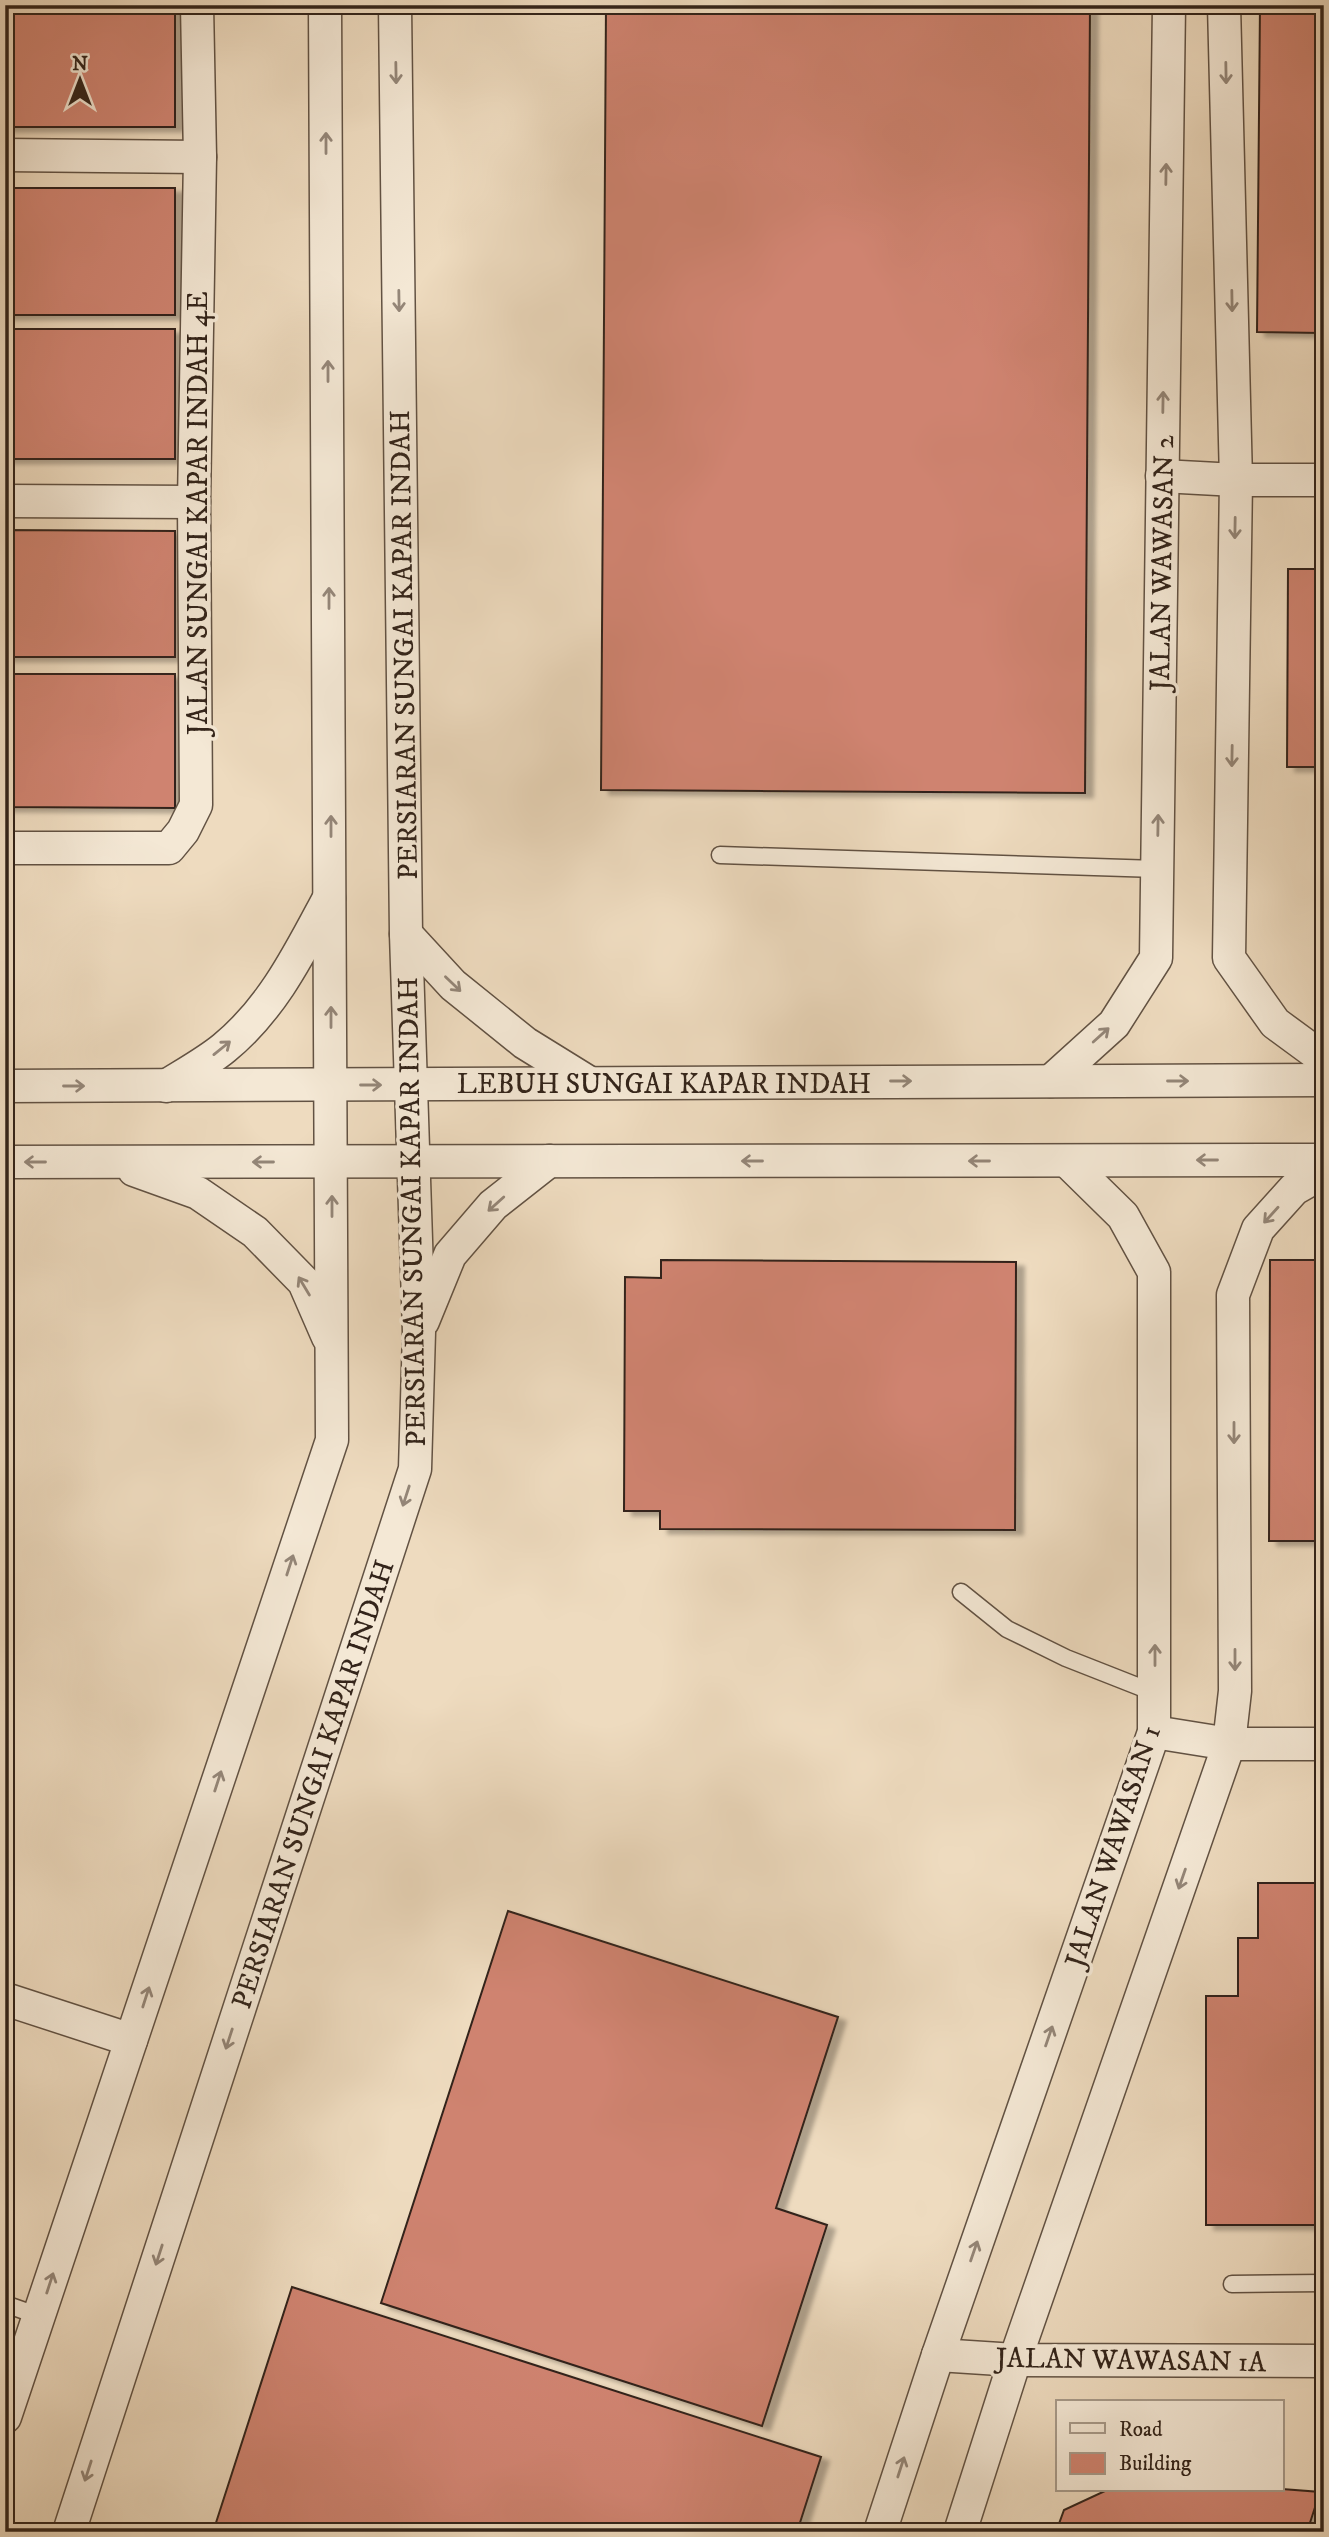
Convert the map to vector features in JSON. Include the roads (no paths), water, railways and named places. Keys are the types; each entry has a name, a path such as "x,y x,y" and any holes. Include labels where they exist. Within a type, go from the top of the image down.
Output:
{"street":[{"name":"JALAN SUNGAI KAPAR INDAH 4E","path":"5,848 169,848 183,831 196,805 194,502 200,157 197,5"},
{"path":"5,2417 332,1440 325,5"},
{"name":"PERSIARAN SUNGAI KAPAR INDAH","path":"69,2532 415,1469 419,1332 406,934 395,5"},
{"name":"JALAN WAWASAN 2","path":"1051,1081 1114,1024 1156,958 1168,5"},
{"path":"1224,5 1236,480 1229,958 1275,1023 1324,1059"},
{"path":"5,155 200,157"},
{"path":"1162,476 1236,480 1324,480"},
{"path":"5,501 194,502"},
{"path":"166,1086 225,1047 273,996 296,961 331,894"},
{"path":"406,934 453,985 525,1043 588,1082"},
{"name":"LEBUH SUNGAI KAPAR INDAH","path":"5,1086 1324,1080"},
{"name":"JALAN WAWASAN 1","path":"880,2532 938,2355 1154,1732 1154,1272 1123,1216 1067,1160"},
{"path":"5,1162 1324,1160"},
{"path":"419,1332 450,1255 493,1205 549,1161"},
{"path":"113,1162 198,1193 255,1232 304,1282 333,1348"},
{"path":"960,2532 1016,2360 1229,1744 1236,1691 1233,1294 1258,1229 1294,1189 1324,1172"},
{"path":"1154,1732 1229,1744 1324,1744"},
{"path":"6,2002 131,2040"},
{"name":"JALAN WAWASAN 1A","path":"938,2355 1016,2360 1324,2361"}],"lane":[{"path":"720,855 1157,869"},
{"path":"961,1592 1007,1629 1066,1658 1155,1693"},
{"path":"1232,2284 1324,2283"},
{"path":"5,2304 39,2316"}]}
